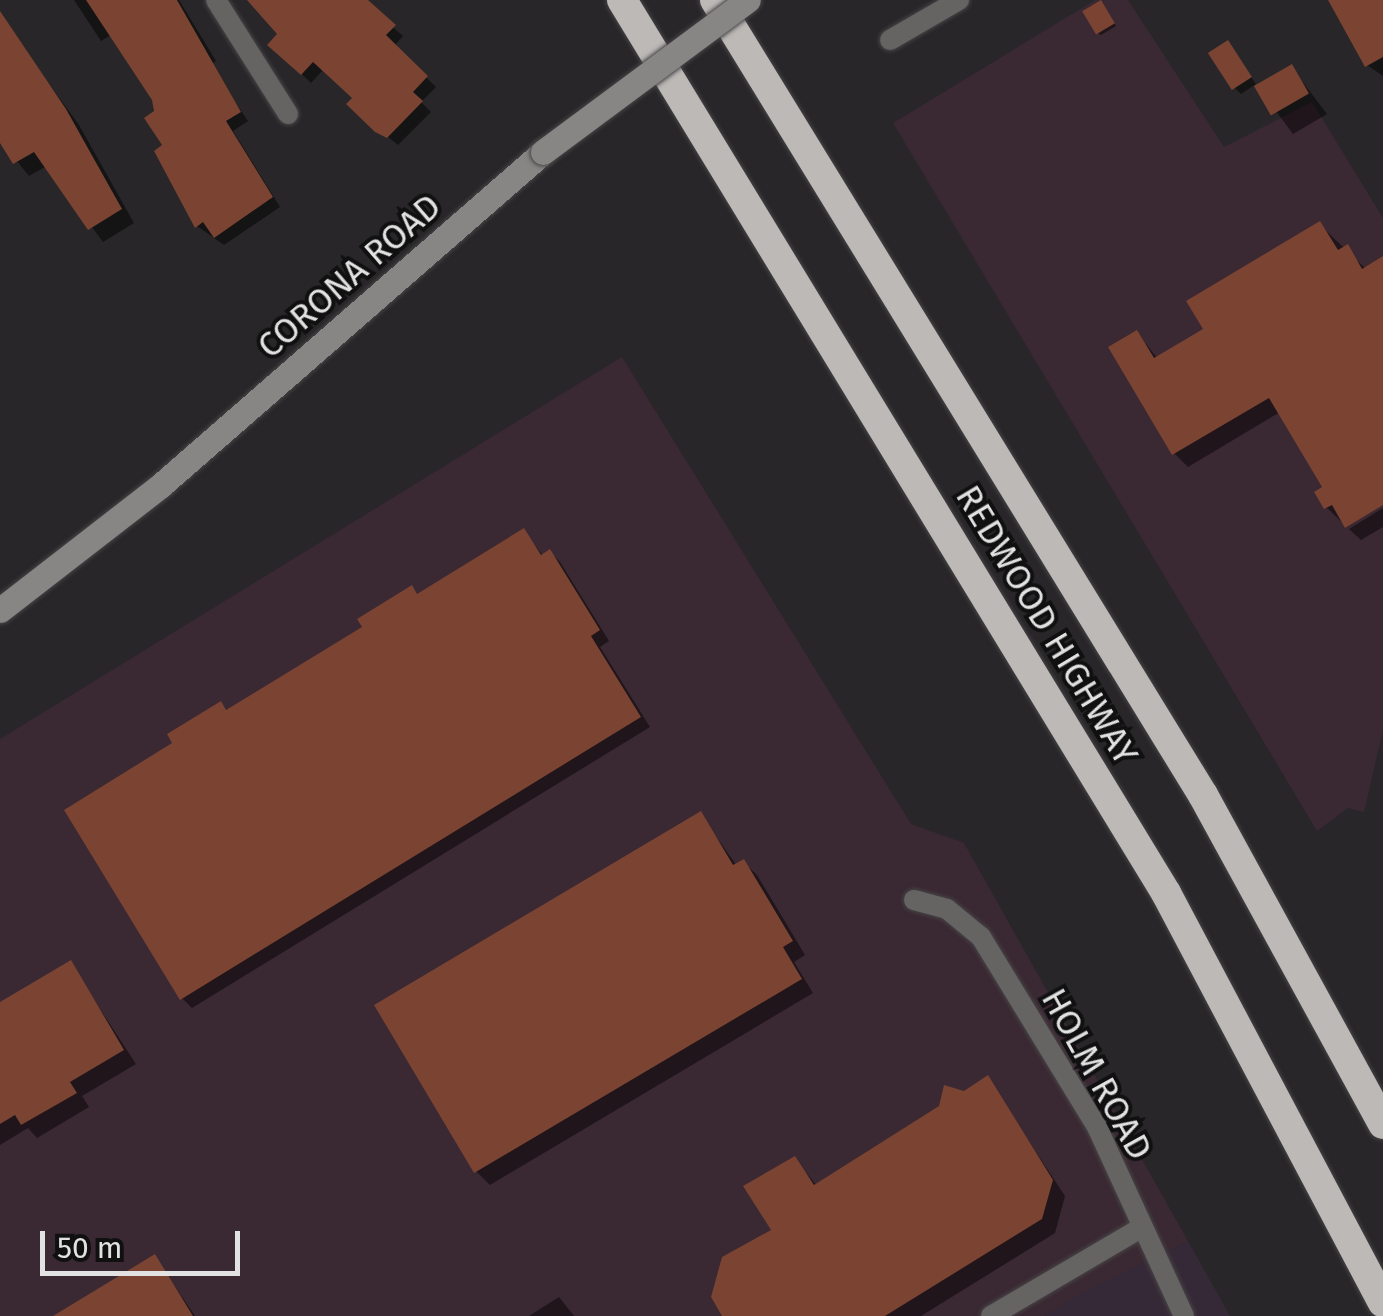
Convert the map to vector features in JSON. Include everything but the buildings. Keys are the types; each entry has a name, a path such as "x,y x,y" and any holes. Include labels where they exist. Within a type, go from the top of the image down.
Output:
{"highway":[{"name":"REDWOOD HIGHWAY","path":"622,0 1166,892 1383,1302"},
{"name":"REDWOOD HIGHWAY","path":"715,0 1203,795 1383,1124"}],"main road":[{"name":"CORONA ROAD","path":"0,610 161,485 543,152 748,0"}],"street":[{"path":"216,0 288,114"},
{"path":"890,40 959,0"},
{"name":"HOLM ROAD","path":"914,900 947,910 981,937 1098,1127 1139,1230 1184,1316"},
{"path":"990,1316 1139,1230"}],"shaded area":[{"path":"1095,0 1128,0 1224,147 1312,102 1383,218 1383,730 1364,812 1348,808 1317,831 893,123"},
{"path":"622,357 911,824 964,843 1188,1241 1044,1316 0,1316 0,739"},
{"path":"1188,1241 1230,1316 1044,1316 1087,1290"}]}
